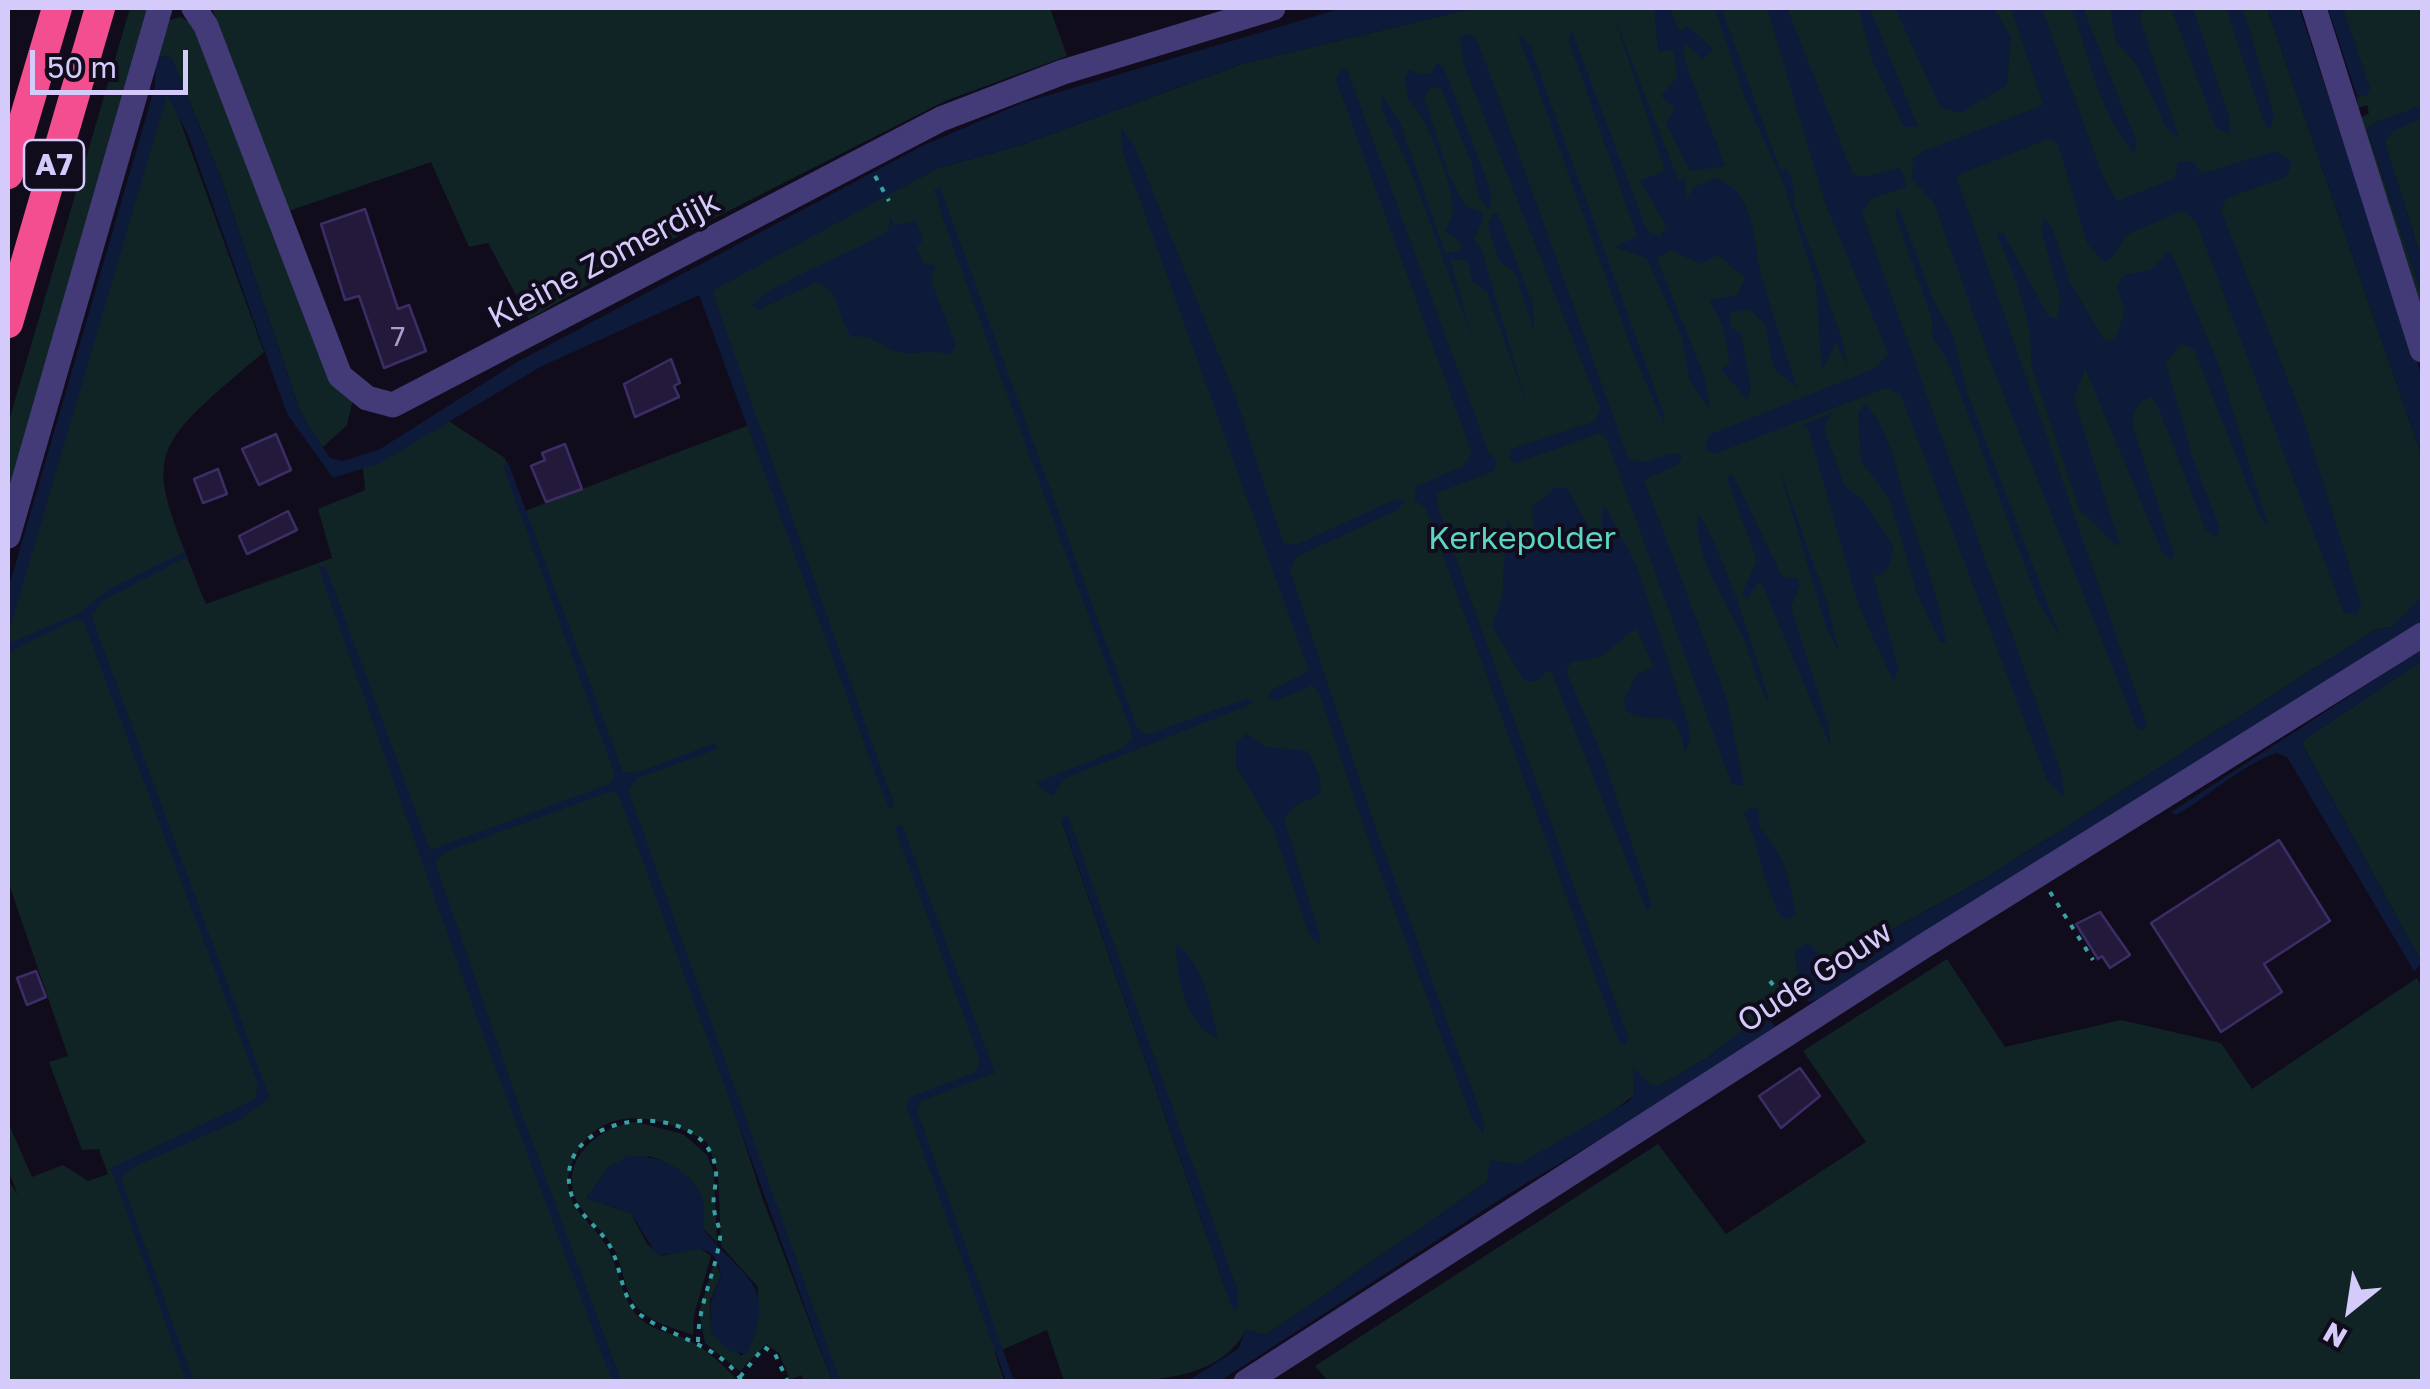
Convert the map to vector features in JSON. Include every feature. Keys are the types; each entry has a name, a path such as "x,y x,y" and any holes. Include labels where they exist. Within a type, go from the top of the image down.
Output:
{"highway":[{"name":"A7","path":"47,40 48,8"},
{"name":"A7","path":"8,174 57,8"},
{"name":"A7","path":"8,324 100,8"}],"street":[{"path":"8,536 160,8"},
{"name":"Kleine Zomerdijk","path":"194,8 206,26 340,376 368,398 393,405 941,119 1063,72 1273,8"},
{"path":"2314,8 2422,350"},
{"name":"Oude Gouw","path":"1246,1382 1896,964 2422,636"}],"path":[{"path":"871,168 890,201"},
{"path":"2054,898 2093,960"},
{"path":"1770,981 1785,1000"},
{"path":"698,1342 698,1309 719,1243 713,1198 715,1166 694,1137 662,1123 632,1120 606,1128 582,1146 571,1167 571,1194 610,1247 628,1301 652,1323 698,1342 741,1379 764,1347 776,1354 788,1382"}],"green space":[{"path":"130,8 150,8 8,504 8,424"},
{"path":"212,8 1050,8 1067,56 945,101 626,263 529,319 488,243 469,247 431,162 286,212"},
{"name":"Kerkepolder","path":"1474,8 2267,8 2422,457 2422,597 2392,627 2375,630 1989,876 1828,965 1707,1058 1633,1096 1589,1129 1487,1182 1266,1335 1246,1330 1232,1349 1191,1372 1141,1380 1064,1381 1047,1330 995,1353 1004,1381 837,1381 718,1060 762,1197 832,1381 804,1381 801,1375 790,1380 779,1353 766,1344 740,1371 705,1343 699,1312 715,1260 721,1276 710,1301 711,1333 742,1356 757,1326 758,1287 721,1246 718,1172 707,1142 674,1126 639,1118 621,1119 591,1135 571,1166 570,1195 606,1245 635,1313 652,1327 698,1345 738,1381 621,1381 578,1267 616,1381 8,1381 8,1180 18,1195 8,1170 8,1122 32,1177 63,1165 88,1181 108,1174 99,1149 82,1150 49,1062 68,1056 8,881 8,615 164,96 171,96 264,352 193,415 174,439 165,461 165,486 172,516 206,604 332,558 318,509 365,490 363,468 447,420 505,458 525,511 749,425 889,808 894,805 718,318 711,295 714,287 938,168 1021,145 1242,64","holes":["1068,817 1233,1310 1061,819"]},
{"path":"2342,8 2422,8 2422,261 2378,121 2367,130 2422,295 2422,329 2359,137 2362,117 2369,113 2367,105 2358,108 2357,96 2361,97"},
{"path":"180,17 192,23 353,400 347,425 322,448 300,411 220,175 171,57 156,56 167,21"},
{"path":"2422,661 2422,963 2301,742"},
{"path":"1947,959 2005,1047 2121,1020 2221,1043 2252,1089 2417,978 2422,988 2422,1381 1329,1382 1315,1366 1658,1144 1726,1234 1866,1142 1803,1051"},
{"path":"636,1122 683,1134 707,1155 714,1173 717,1243 704,1229 692,1183 677,1169 650,1156 609,1167 586,1198 631,1213 647,1244 662,1256 698,1247 711,1256 694,1315 693,1335 656,1321 638,1308 612,1245 581,1208 574,1192 575,1164 583,1151 606,1132"}],"water":[{"path":"1343,8 1474,8 1242,64 1021,145 938,168 712,291 894,805 888,808 699,295 540,367 380,463 333,478 287,414 188,135 167,95 8,635 8,590 155,86 156,56 171,57 220,175 300,411 330,458 343,461 380,449 519,361 922,146 1022,103"},
{"path":"1654,8 1670,8 1680,32 1688,26 1713,49 1703,59 1685,43 1683,56 1725,166 1690,171 1666,123 1675,109 1661,96 1678,76 1673,50 1658,52"},
{"path":"1715,8 1721,8 1780,169 1787,170 1793,182 1794,203 1842,339 1847,366 1836,342 1822,371 1816,284 1783,182 1745,98"},
{"path":"1767,8 1787,8 1853,174 1863,177 1899,168 1906,180 1906,187 1871,199 1862,213 2062,775 2064,797 2047,780 1901,395 1886,388 1714,454 1705,449 1709,435 1876,368 1888,353 1825,203"},
{"path":"1858,8 1870,8 1918,127 1904,127 1873,62"},
{"path":"1895,8 1994,8 2011,38 2007,85 1960,113 1940,107"},
{"path":"2011,8 2042,8 2104,179 2117,201 2175,178 2178,162 2192,161 2202,174 2275,151 2292,162 2287,177 2227,198 2221,210 2303,418 2361,604 2356,615 2344,613 2196,221 2182,211 2126,235 2113,258 2104,262 2087,243 2058,144 2048,139 1956,176 2147,724 2144,730 2137,728 1993,368 1934,203 1912,179 1913,158 1922,152 2043,105"},
{"path":"2071,8 2083,8 2137,143 2134,153 2103,102"},
{"path":"2110,8 2143,8 2140,18 2179,139 2166,127 2137,65 2116,42"},
{"path":"2171,8 2193,8 2230,120 2230,134 2216,128"},
{"path":"2226,8 2243,8 2274,115 2270,129 2264,123"},
{"path":"2267,8 2299,8 2422,377 2422,457"},
{"path":"2328,8 2343,8 2370,88 2367,95 2357,96"},
{"path":"1614,16 1679,182 1685,177 1686,200 1694,187 1716,178 1730,186 1747,208 1763,281 1797,388 1774,369 1765,324 1749,309 1729,313 1731,327 1741,334 1751,386 1748,401 1721,369 1730,363 1723,326 1709,300 1737,295 1745,278 1718,255 1701,264 1670,250 1657,259 1705,378 1710,410 1689,379 1682,338 1647,258 1615,247 1637,236 1569,41 1571,29 1647,231 1661,236 1666,225 1640,181 1665,171"},
{"path":"1518,34 1530,46 1663,411 1664,424 1634,355"},
{"path":"1460,36 1475,37 1487,66 1629,460 1644,462 1675,453 1682,457 1679,464 1644,480 1727,700 1744,785 1732,785 1607,440 1600,433 1517,463 1509,459 1511,449 1595,421 1600,408 1464,66"},
{"path":"1437,63 1444,68 1487,181 1492,199 1489,209 1479,198 1472,164 1441,88 1431,87 1424,97 1449,175 1466,207 1482,212 1484,218 1474,239 1482,251 1526,402 1487,292 1473,282 1467,260 1450,259 1472,338 1414,179 1381,107 1383,96 1399,120 1445,253 1459,252 1462,244 1445,231 1453,209 1444,167 1423,119 1408,99 1405,78 1409,70 1421,75 1432,73"},
{"path":"1341,69 1347,70 1489,453 1497,460 1494,471 1437,493 1438,508 1628,1037 1626,1046 1618,1039 1426,508 1414,500 1417,486 1462,467 1472,453 1336,80"},
{"path":"2422,105 2422,118 2393,131 2385,142 2422,261 2422,295 2367,129"},
{"path":"1121,127 1135,147 1235,395 1283,542 1296,545 1396,499 1405,500 1398,510 1296,557 1290,570 1378,834 1483,1119 1484,1135 1473,1121 1372,850 1320,696 1313,685 1277,701 1267,698 1273,689 1309,671 1122,150"},
{"path":"940,187 1138,730 1147,735 1248,698 1254,703 1065,778 1053,796 1035,783 1125,747 1133,737 944,222 934,189"},
{"path":"1898,206 1933,299 1953,335 1967,392 2061,639 2039,603 1947,359 1933,339 1932,319 1895,214"},
{"path":"1493,213 1498,214 1532,302 1534,331 1515,273 1498,259 1488,225"},
{"path":"890,216 894,225 916,221 923,239 917,248 923,263 936,266 930,278 956,344 950,355 899,352 872,339 852,337 830,291 815,283 758,310 752,306 774,289 888,231"},
{"path":"2045,219 2053,230 2070,282 2105,342 2115,338 2125,312 2117,286 2124,275 2150,270 2170,250 2219,365 2268,526 2260,517 2194,349 2182,344 2166,363 2193,459 2220,528 2217,537 2206,531 2152,397 2138,406 2132,423 2174,554 2171,561 2162,552 2085,368 2074,399 2120,546 2081,513 2031,365 2029,330 2021,297 1996,232 2004,234 2048,316 2057,319 2061,299 2041,230"},
{"path":"1865,403 1892,453 1935,592 1946,643 1939,641 1917,593 1889,498 1861,461 1858,413"},
{"path":"1832,413 1824,428 1844,485 1864,501 1893,546 1889,566 1879,576 1873,574 1898,668 1894,683 1859,607 1808,429 1802,425"},
{"path":"508,462 623,772 636,773 715,743 717,749 638,778 628,790 840,1381 832,1381 618,793 609,792 445,852 435,862 522,1114 621,1381 612,1381 476,1015 318,566 326,567 430,850 610,784 615,775 503,466"},
{"path":"1778,465 1826,599 1839,652 1826,627"},
{"path":"1732,473 1783,578 1797,578 1800,586 1791,607 1828,725 1831,748 1762,584 1757,584 1747,599 1742,594 1757,560 1727,479"},
{"path":"1555,488 1567,488 1593,535 1602,535 1602,507 1607,509 1637,567 1689,726 1690,744 1685,752 1681,735 1670,720 1626,711 1624,700 1636,675 1654,667 1636,628 1601,657 1572,662 1566,671 1605,762 1652,904 1647,911 1552,673 1547,671 1537,681 1524,681 1492,626 1502,597 1507,520 1529,551 1534,536 1532,507"},
{"path":"1697,513 1727,573 1769,703 1743,637 1706,562"},
{"path":"184,552 187,557 105,599 91,615 270,1098 240,1120 131,1168 121,1179 194,1382 186,1381 111,1168 243,1105 255,1098 258,1085 84,623 76,619 8,653 8,638 12,642 80,613 109,589"},
{"path":"2422,597 2422,621 1824,998 1809,1002 1799,991 1795,951 1808,943 1829,965 1989,876 2375,630 2392,627"},
{"path":"2422,649 2422,661 2301,742 2422,963 2414,971 2287,757 2277,753 2264,758 2176,815 2171,812"},
{"path":"1246,733 1266,747 1308,751 1319,775 1321,794 1295,806 1284,819 1320,936 1319,945 1309,934 1273,828 1236,766 1236,744"},
{"path":"1752,807 1758,809 1760,828 1785,868 1796,914 1789,919 1781,917 1744,813"},
{"path":"1068,816 1238,1291 1238,1307 1233,1310 1061,818"},
{"path":"902,825 995,1073 921,1101 917,1111 1014,1381 1006,1381 906,1105 911,1097 976,1072 980,1060 895,828"},
{"path":"1176,944 1199,974 1218,1038 1207,1032 1190,1011 1178,970"},
{"path":"1765,1013 1775,1027 1670,1098 1510,1193 1220,1381 1186,1382 1238,1349 1246,1330 1266,1335 1487,1182 1490,1160 1519,1164 1628,1102 1633,1096 1633,1067 1651,1085 1659,1086 1707,1058"},
{"path":"628,1156 663,1162 694,1183 704,1205 704,1230 743,1271 758,1296 756,1330 747,1354 729,1351 711,1333 711,1301 721,1276 711,1254 695,1250 656,1254 631,1213 586,1198 609,1167"}],"building":[{"path":"365,209 398,309 409,305 426,351 384,368 359,296 345,300 321,224"},
{"path":"671,359 680,383 674,386 679,397 635,417 624,384"},
{"path":"276,434 291,470 259,485 242,449"},
{"path":"565,444 582,489 546,502 531,466 545,460 542,453"},
{"path":"218,469 227,494 203,503 194,479"},
{"path":"288,511 297,530 247,554 239,536"},
{"path":"2279,840 2330,921 2264,964 2282,992 2221,1032 2151,923"},
{"path":"2100,912 2130,955 2110,968 2102,956 2098,959 2076,924"},
{"path":"36,971 46,997 27,1005 17,978"},
{"path":"1800,1068 1820,1096 1781,1128 1759,1096"}],"waterway":[{"path":"2421,8 2422,12"}]}
